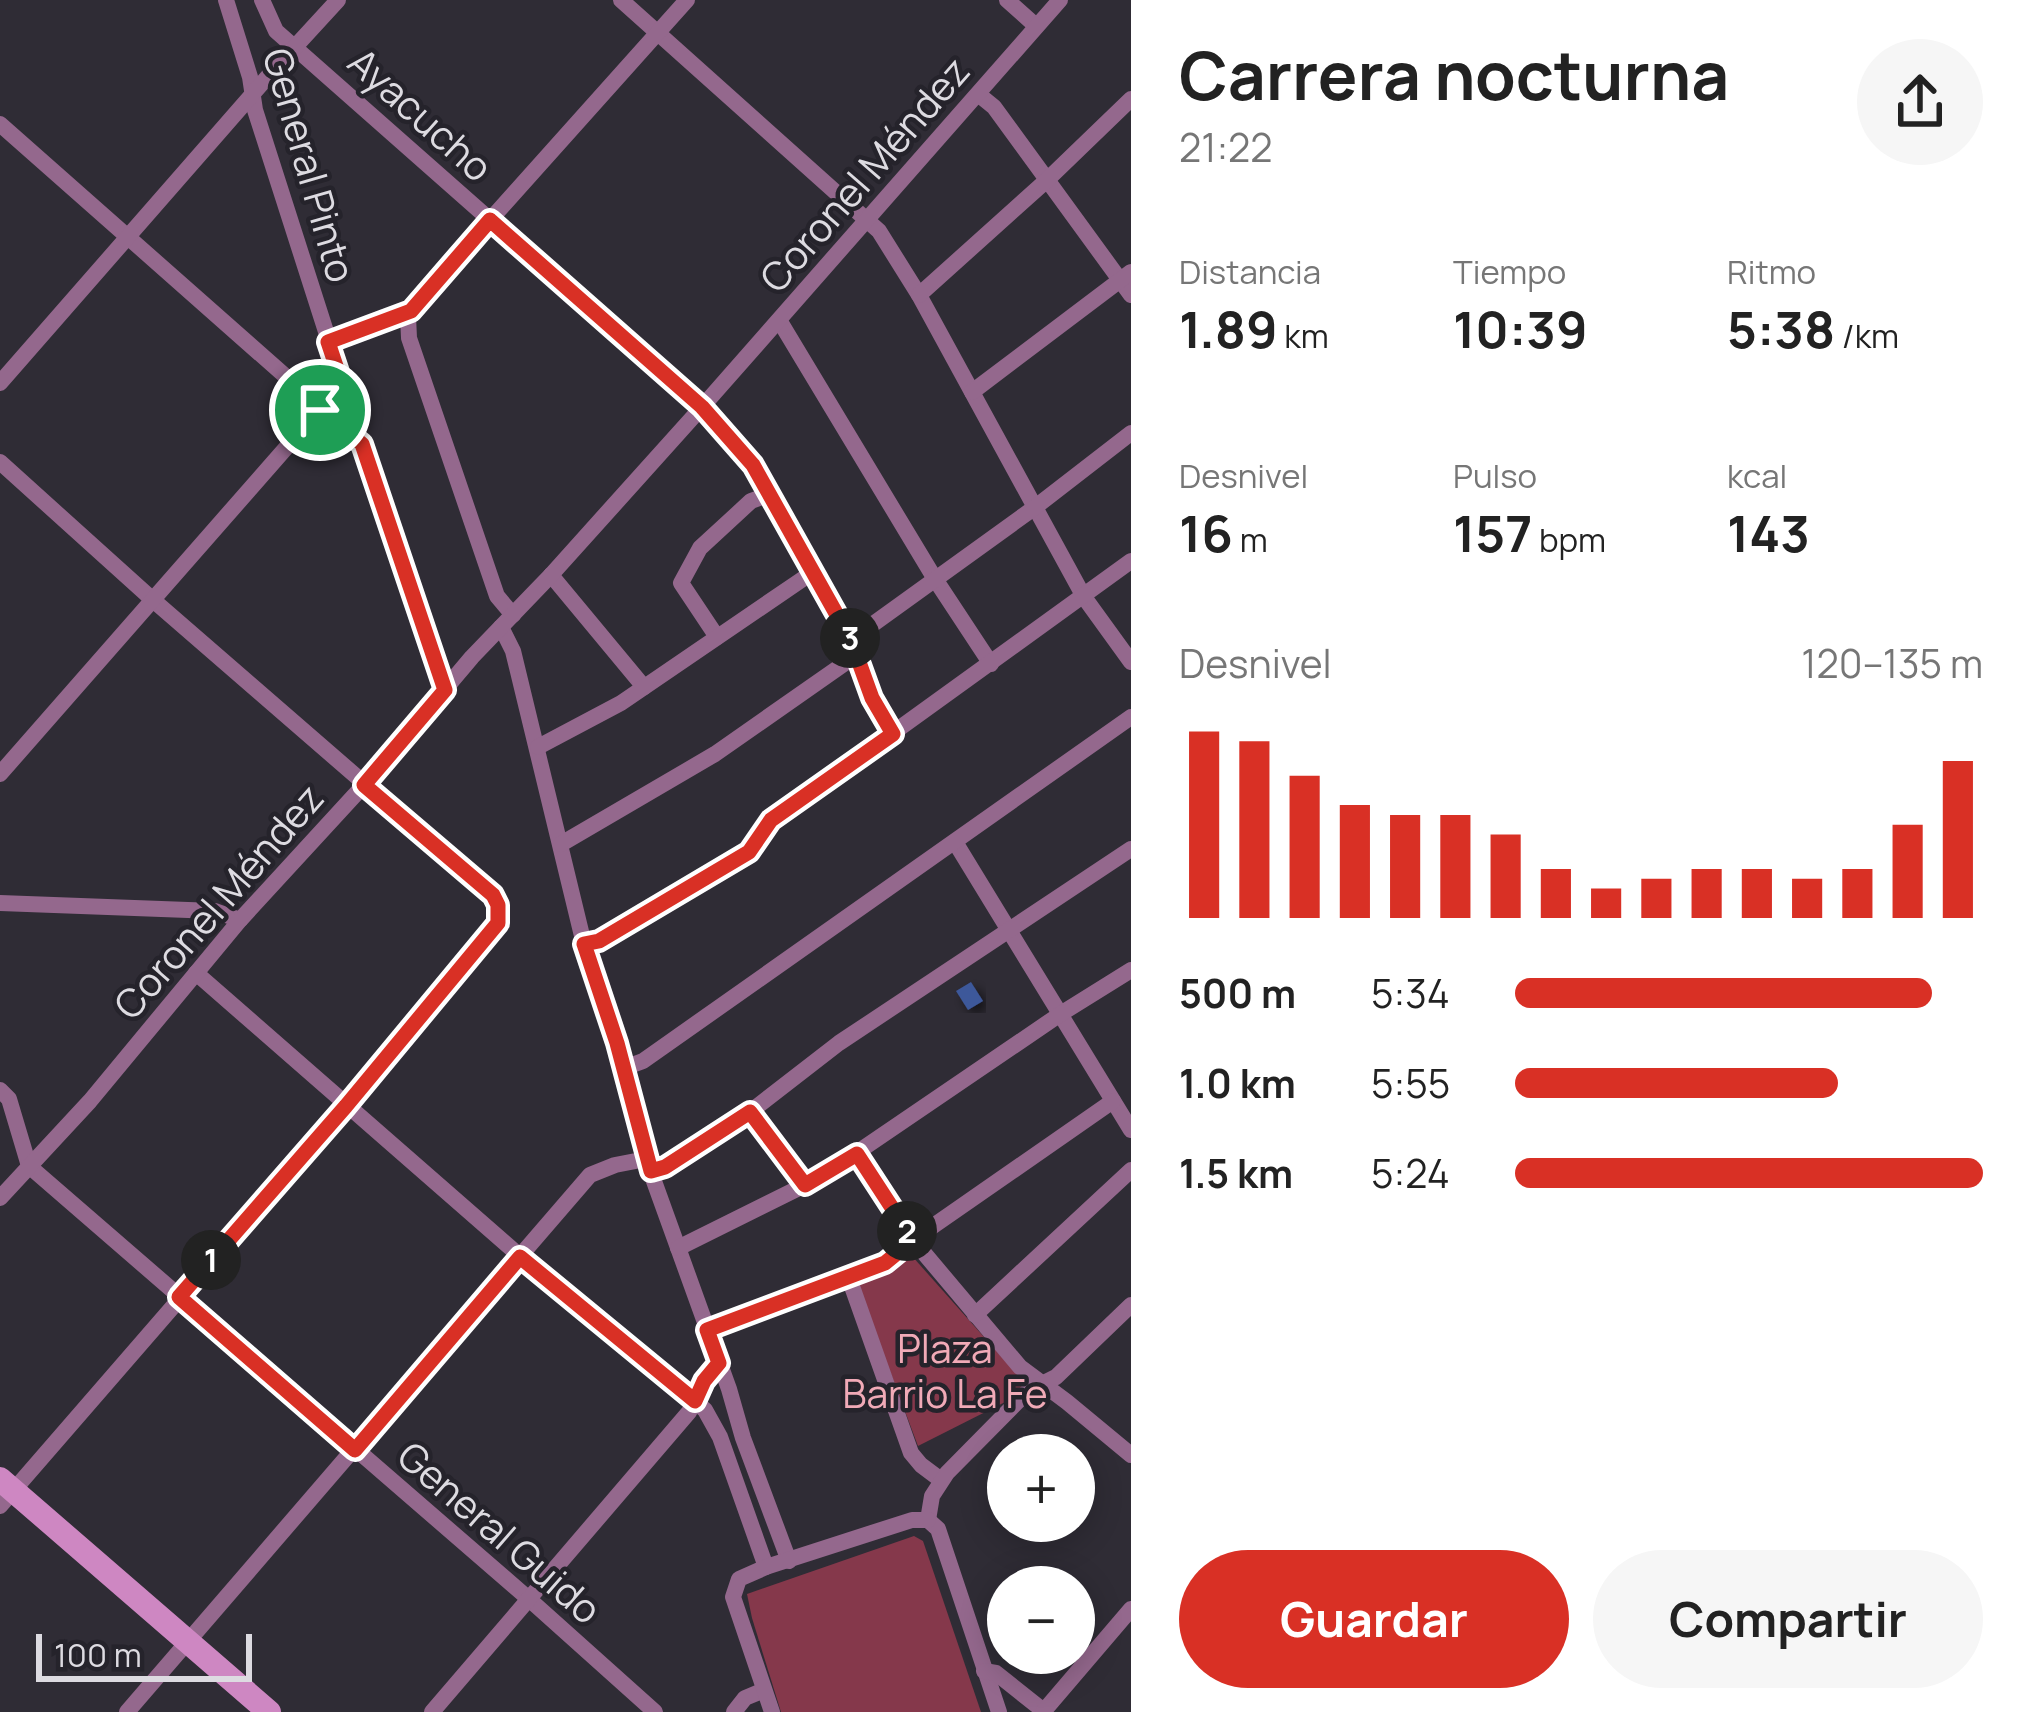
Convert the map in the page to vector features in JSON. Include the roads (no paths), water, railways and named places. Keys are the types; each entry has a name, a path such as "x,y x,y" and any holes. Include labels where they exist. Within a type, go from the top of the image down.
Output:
{"main road":[{"path":"4,1492 268,1712"}],"street":[{"name":"General Pinto","path":"226,0 255,110 328,342 445,690"},
{"name":"Ayacucho","path":"262,0 276,31 702,407 753,465 854,647 872,698 893,734"},
{"path":"0,383 338,0"},
{"path":"621,0 879,231 919,295 1084,597 1131,662"},
{"path":"328,342 409,318 686,0"},
{"path":"1007,0 1036,26"},
{"name":"Coronel Méndez","path":"0,1198 90,1101 240,920 1060,0"},
{"path":"972,392 1128,282 994,107 978,94"},
{"path":"919,295 1131,99"},
{"path":"0,124 362,444"},
{"path":"409,318 507,621 584,944 624,1069 648,1165 789,1561"},
{"path":"779,320 934,579 991,664"},
{"path":"0,774 342,384"},
{"path":"561,844 715,754 934,579 1131,433"},
{"path":"0,462 493,895 499,915 494,931 346,1106 4,1492"},
{"path":"717,637 681,584 700,548 752,501 770,494"},
{"path":"584,944 599,941 749,852 771,820 1131,561"},
{"path":"538,747 621,703 813,572"},
{"path":"551,575 644,687"},
{"path":"624,1069 643,1061 1131,717"},
{"path":"955,842 1121,1103 1131,1130"},
{"path":"127,1712 590,1175 648,1165 665,1167 750,1112 839,1043 1131,849"},
{"path":"0,903 215,911 240,920"},
{"path":"678,1248 857,1154 1131,970"},
{"path":"196,973 520,1257 695,1401 715,1424 766,1567"},
{"path":"0,1090 9,1099 29,1166"},
{"path":"707,1330 885,1263 1121,1103"},
{"path":"750,1112 805,1185"},
{"path":"857,1154 913,1240 1020,1367 1131,1455"},
{"name":"General Guido","path":"29,1166 656,1712"},
{"path":"975,1315 1131,1170"},
{"path":"849,1278 910,1453 941,1480"},
{"path":"928,1520 932,1496 941,1480 1028,1391 1056,1377 1131,1305"},
{"path":"432,1712 689,1412 719,1363"},
{"path":"772,1712 734,1597 739,1579 912,1520 928,1520 938,1528 999,1712"},
{"path":"984,1671 996,1672 1044,1712 1131,1609"},
{"path":"734,1712 745,1698 764,1690"}],"park label":[{"name":"Plaza Barrio La Fe","path":"945,1370"}]}
